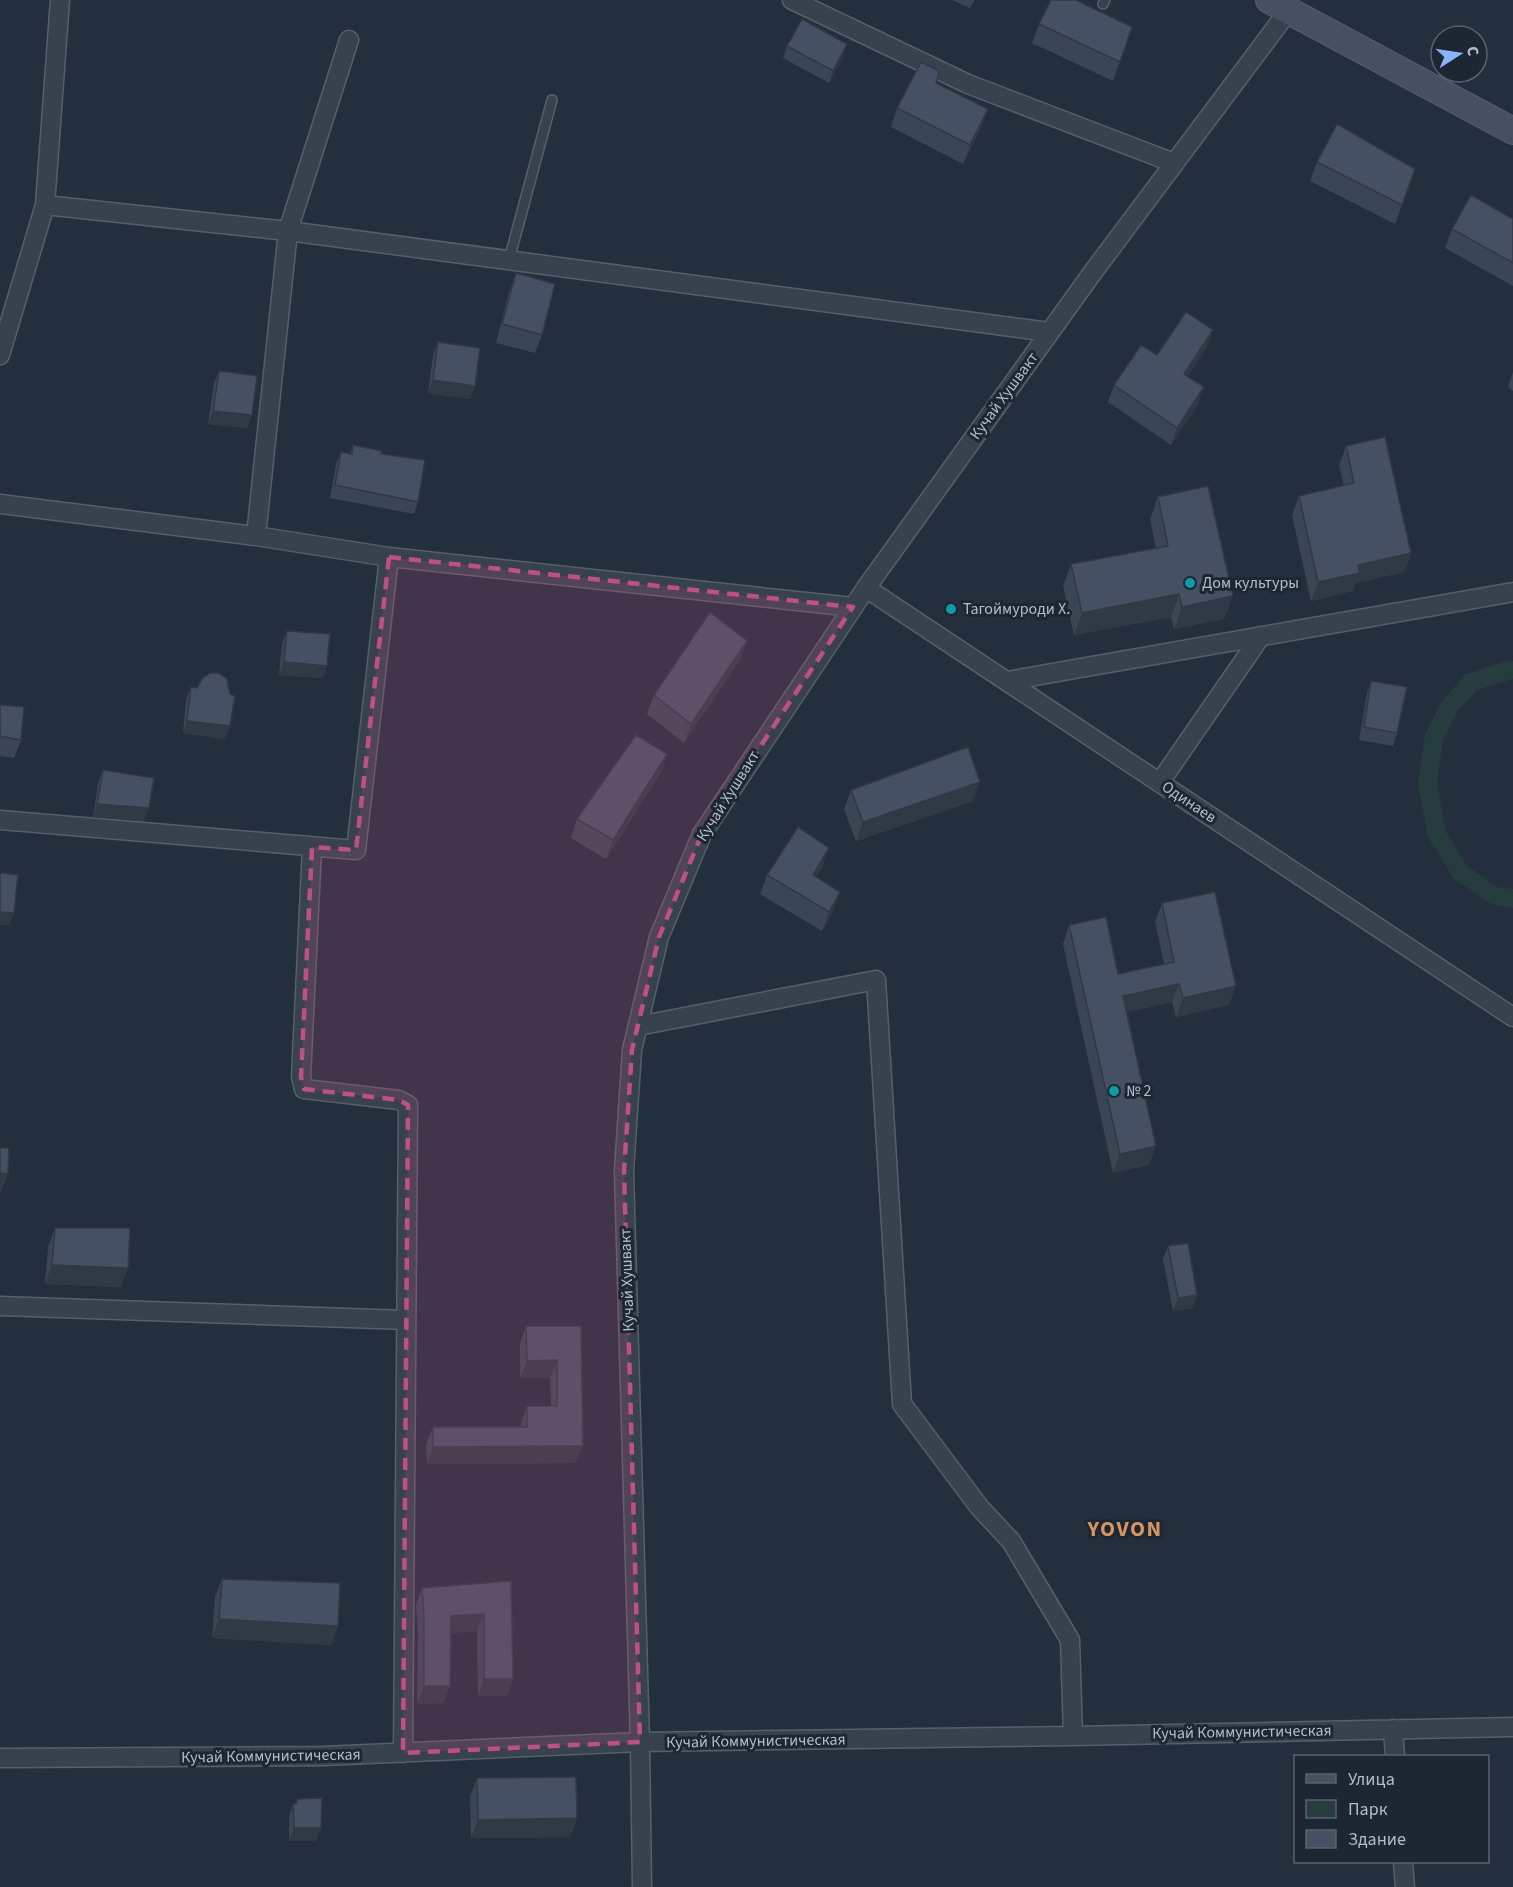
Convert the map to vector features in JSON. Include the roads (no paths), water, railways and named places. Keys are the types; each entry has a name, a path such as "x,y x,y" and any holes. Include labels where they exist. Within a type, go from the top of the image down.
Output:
{"street":[{"path":"0,355 45,205 60,0"},
{"path":"792,0 968,84 1174,164"},
{"path":"1279,5 1513,131"},
{"name":"Кучай Хушвакт","path":"642,1887 624,1171 632,1050 659,937 702,834 853,607 1049,332 1174,164 1279,5"},
{"path":"256,536 288,231 350,40"},
{"path":"45,205 288,231 1049,332"},
{"path":"0,504 256,536 389,557 853,607"},
{"path":"0,820 356,850 389,557"},
{"name":"Одинаев","path":"866,588 1513,1017"},
{"path":"1007,681 1513,592"},
{"path":"1160,782 1261,636"},
{"path":"312,847 301,1077 304,1089 399,1100 408,1106 403,1753"},
{"path":"638,1026 876,981 902,1404 980,1508 1011,1541 1070,1640 1073,1736"},
{"path":"0,1306 406,1320"},
{"name":"Кучай Коммунистическая","path":"0,1758 323,1756 640,1742 1513,1727"},
{"path":"1393,1729 1395,1755"},
{"path":"1403,1863 1405,1887"}],"lane":[{"path":"508,260 552,100"}],"place":[{"name":"Дом культуры","path":"1190,583"},
{"name":"Тагоймуроди Х.","path":"951,609"},
{"name":"№ 2","path":"1114,1091"}],"district":[{"name":"YOVON","path":"1125,1529"}]}
